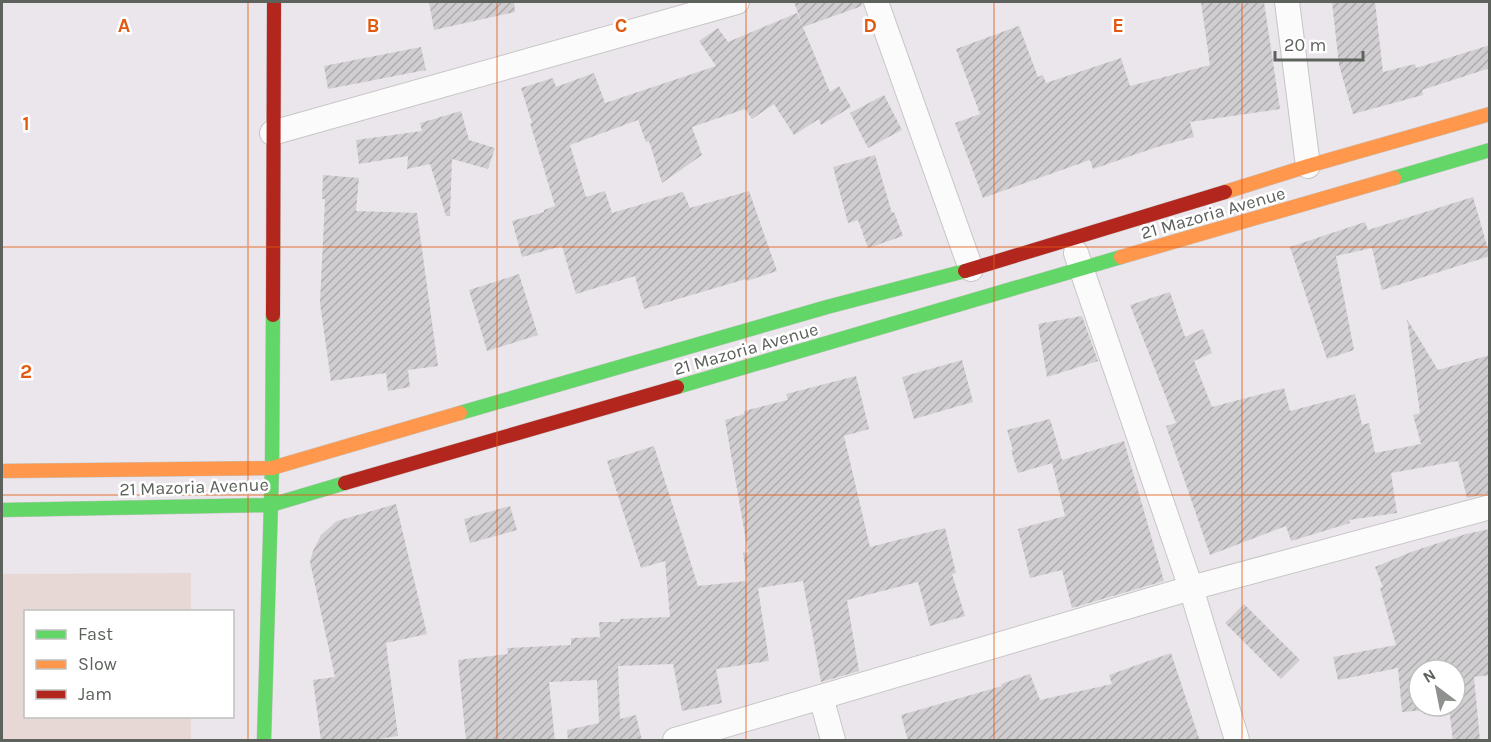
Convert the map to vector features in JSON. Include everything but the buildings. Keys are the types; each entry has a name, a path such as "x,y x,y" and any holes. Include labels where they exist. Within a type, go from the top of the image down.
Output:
{"main road":[{"path":"264,741 272,468 274,2"},
{"name":"21 Mazoria Avenue","path":"2,471 272,468 827,307 971,269 1308,166 1490,114"},
{"name":"21 Mazoria Avenue","path":"2,510 271,505 1490,150"}],"street":[{"path":"272,133 737,2"},
{"path":"876,2 971,269"},
{"path":"1287,2 1308,166"},
{"path":"1072,239 1191,588 1237,741"},
{"path":"675,741 1191,588 1490,507"},
{"path":"821,697 833,741"}],"shaded area":[{"path":"191,573 191,610 24,610 24,718 191,718 191,740 2,740 2,574"}],"traffic: fast":[{"path":"1394,178 1490,150"},
{"path":"677,387 1121,257"},
{"path":"460,413 827,307 965,271"},
{"path":"264,740 272,468 273,315"},
{"path":"2,510 271,505 345,483"}],"traffic: slow":[{"path":"1225,192 1490,114"},
{"path":"1121,257 1394,178"},
{"path":"2,471 272,468 460,413"}],"traffic: jam":[{"path":"273,315 274,2"},
{"path":"965,271 1225,192"},
{"path":"345,483 677,387"}]}
